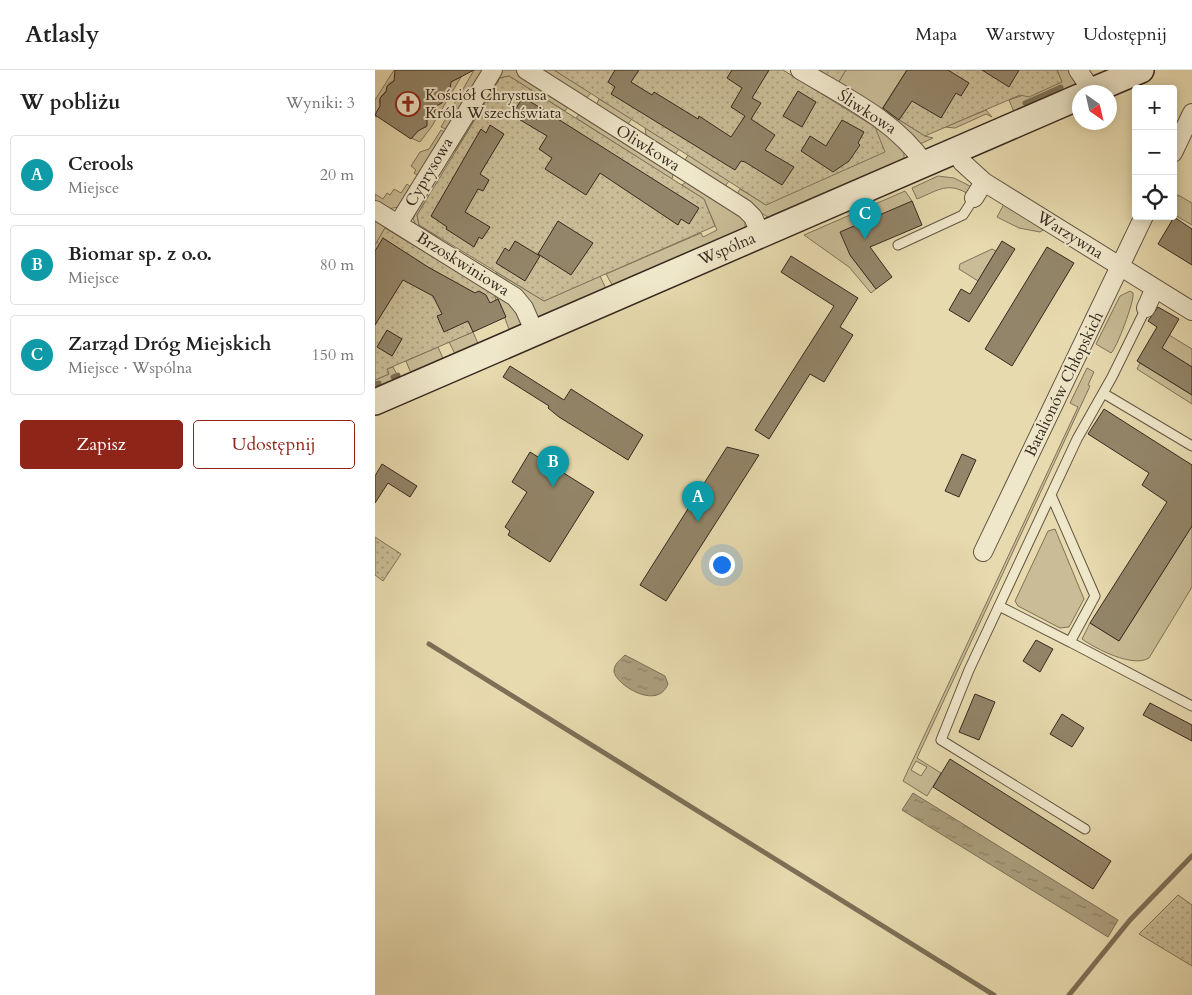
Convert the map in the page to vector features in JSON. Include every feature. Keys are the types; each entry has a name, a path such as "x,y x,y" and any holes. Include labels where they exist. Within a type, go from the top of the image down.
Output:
{"street":[{"name":"Cyprysowa","path":"398,224 493,70"},
{"name":"Oliwkowa","path":"525,70 745,209 753,217 761,235"},
{"name":"Śliwkowa","path":"801,70 901,134 925,164"},
{"path":"1078,70 1084,85"},
{"name":"Wspólna","path":"1107,85 1141,70"},
{"name":"Wspólna","path":"375,402 1072,100"},
{"path":"1177,145 1192,113"},
{"name":"Warzywna","path":"955,151 962,162 984,182 1192,311"},
{"path":"974,198 984,182"},
{"name":"Brzoskwiniowa","path":"375,210 515,297 524,308 535,333"},
{"name":"Batalionów Chłopskich","path":"983,552 1142,220"},
{"path":"1145,308 1155,288"}],"lane":[{"path":"898,246 963,215 974,198"},
{"path":"1085,829 941,740 969,670 1051,495 1145,308"},
{"path":"1103,393 1192,446"},
{"path":"1051,495 1095,596 1070,642"},
{"path":"999,606 1192,706"}],"shaded area":[{"path":"394,70 398,70 395,74 397,79 389,83 387,90 381,96 379,102 381,105 376,113 377,117 375,116 375,100"},
{"path":"474,70 485,70 448,130 441,127"},
{"path":"500,70 517,70 570,104 565,111 509,76 500,78 456,151 451,149"},
{"path":"535,70 554,70 591,93 584,101"},
{"path":"554,70 783,70 875,127 885,152 766,205"},
{"path":"817,70 846,70 838,83"},
{"path":"846,70 907,70 882,109 925,136 933,138 920,144 837,85"},
{"path":"907,70 1057,70 1062,82 1029,97 1020,95 925,136 882,109"},
{"path":"1057,70 1070,70 1074,77 1075,85 1072,85 1072,87 1014,112 1009,100 1062,82"},
{"path":"509,76 704,199 715,226 544,301 419,225 417,215 500,78"},
{"path":"461,77 432,126 420,142 411,138 419,129 426,127 425,120 434,114 440,96 450,90 448,83"},
{"path":"599,99 632,119 625,127 595,108"},
{"path":"986,110 992,117 986,114 955,128 945,127"},
{"path":"581,112 674,170 672,179 576,118"},
{"path":"857,112 888,131 904,151 904,162 771,219 735,197 740,189 766,205 875,127 855,115"},
{"path":"645,128 679,149 673,157 647,141"},
{"path":"441,130 446,133 420,177 414,173 416,170 411,166 420,152 429,149"},
{"path":"688,155 729,181 723,189 683,164"},
{"path":"938,176 954,178 972,187 970,195 956,188 943,188 917,199 912,188"},
{"path":"689,180 735,208 745,221 745,228 615,290 606,274 701,233 703,237 717,230 704,199 682,185"},
{"path":"407,184 412,188 399,207 387,209 375,202 375,194 383,199 387,193 390,195 394,189 401,193"},
{"path":"905,191 912,201 850,255 876,289 871,293 849,267 804,235"},
{"path":"424,193 430,194 417,215 419,225 437,236 434,239 416,225 413,219"},
{"path":"1178,195 1192,203 1192,225 1177,216"},
{"path":"1004,204 1043,230 1040,232 1019,228 997,217"},
{"path":"375,217 390,227 389,230 385,228 375,245"},
{"path":"385,228 494,294 496,300 473,332 387,369 389,374 375,380 375,245"},
{"path":"992,249 996,251 978,281 959,269 960,264"},
{"path":"460,270 493,289 506,299 522,318 521,327 511,335 498,299 488,291 490,288 481,283 479,285 458,273"},
{"path":"496,272 544,301 600,276 608,293 539,318 498,278"},
{"path":"1130,291 1133,293 1131,305 1121,335 1111,353 1096,344 1120,296"},
{"path":"473,332 480,348 457,358 449,342"},
{"path":"1169,335 1192,349 1192,367 1161,348"},
{"path":"438,347 445,363 416,376 410,371 406,361"},
{"path":"1140,363 1192,395 1192,404 1137,369"},
{"path":"393,367 400,380 375,393 375,380 389,374 387,369"},
{"path":"1087,368 1094,372 1088,385 1090,386 917,758 941,773 927,796 903,781 1078,407 1070,403","holes":["916,761 927,767 921,776 911,770"]},
{"path":"1192,526 1192,587 1149,658 1134,661 1124,659 1096,648 1082,639 1090,623 1119,641"},
{"path":"1055,529 1084,599 1069,627 1060,628 1018,606 1015,601 1048,531"},
{"path":"375,537 401,554 383,581 375,575"},
{"path":"1178,895 1192,905 1192,966 1139,934"}],"water":[{"path":"625,655 665,676 668,684 663,692 655,695 646,695 628,688 621,682 616,676 614,669"},
{"path":"913,793 1118,920 1108,937 902,810"}],"building":[{"name":"Kościół Chrystusa Króla Wszechświata","path":"395,70 474,70 451,82 450,90 443,95 442,103 436,106 433,115 427,119 427,126 418,131 411,139 375,115 380,106 380,98 386,92 387,86 394,81"},
{"path":"615,70 639,70 631,82 652,95 654,92 698,119 699,116 731,137 745,116 731,107 742,88 727,78 732,70 769,70 752,98 761,103 751,119 775,135 765,150 794,167 782,185 745,162 741,161 735,170 611,94 615,87 608,82"},
{"path":"907,70 948,70 969,83 961,96 956,93 941,118 912,101 899,120 883,108"},
{"path":"982,70 1019,70 1009,87"},
{"path":"798,91 816,102 802,127 783,116"},
{"path":"523,97 699,208 689,224 681,219 678,225 600,173 586,195 545,169 552,158 539,149 547,136 512,115"},
{"path":"842,120 864,132 858,143 860,145 849,161 833,172 801,151 810,136 826,146"},
{"path":"490,125 504,134 480,174 489,180 483,191 478,189 465,212 490,227 482,239 479,237 474,247 446,229 447,227 431,216 481,129 486,133"},
{"path":"912,201 922,225 870,247 892,277 876,289 850,255 840,232"},
{"path":"1177,219 1192,229 1192,265 1158,244 1172,220"},
{"path":"558,221 593,243 571,275 538,254"},
{"path":"383,238 428,267 475,293 479,291 486,295 490,303 498,299 506,317 473,332 468,321 444,332 437,316 442,314 433,296 403,280 375,325 375,251"},
{"path":"515,241 540,256 525,281 496,263 505,248 509,251"},
{"path":"1002,241 1015,249 969,322 949,310 961,289 970,294"},
{"path":"1047,247 1074,263 1012,366 985,349"},
{"path":"791,256 858,298 840,327 853,335 824,382 810,374 769,439 755,430 834,306 781,272"},
{"path":"1158,307 1179,319 1162,348 1192,367 1192,395 1137,361 1157,327 1148,321"},
{"path":"387,330 402,339 392,356 377,347"},
{"path":"510,366 564,400 571,389 643,435 628,460 559,417 548,408 549,406 503,377"},
{"path":"1104,409 1192,465 1192,526 1119,641 1090,623 1167,502 1142,485 1149,473 1088,434"},
{"path":"727,447 759,455 666,601 640,585"},
{"path":"530,452 594,492 550,562 508,535 510,531 505,527 527,492 512,482"},
{"path":"962,454 976,460 959,497 945,491"},
{"path":"382,464 417,486 410,497 388,483 375,503 375,476"},
{"path":"1036,640 1053,649 1040,672 1023,661"},
{"path":"975,694 995,702 979,740 959,732"},
{"path":"1150,703 1192,725 1192,741 1143,715"},
{"path":"1062,714 1084,728 1072,747 1050,734"},
{"path":"950,759 1111,861 1093,889 933,787"}],"waterway":[{"path":"1025,103 1061,87"},
{"path":"393,377 398,375"},
{"path":"375,384 379,383"},
{"path":"429,644 994,995"},
{"path":"1069,995 1130,920 1192,856"}],"place":[{"name":"Kościół Chrystusa Króla Wszechświata","path":"408,104"},
{"name":"Zarząd Dróg Miejskich","path":"865,239"},
{"name":"Biomar sp. z o.o.","path":"553,487"},
{"name":"Cerools","path":"698,522"}]}
